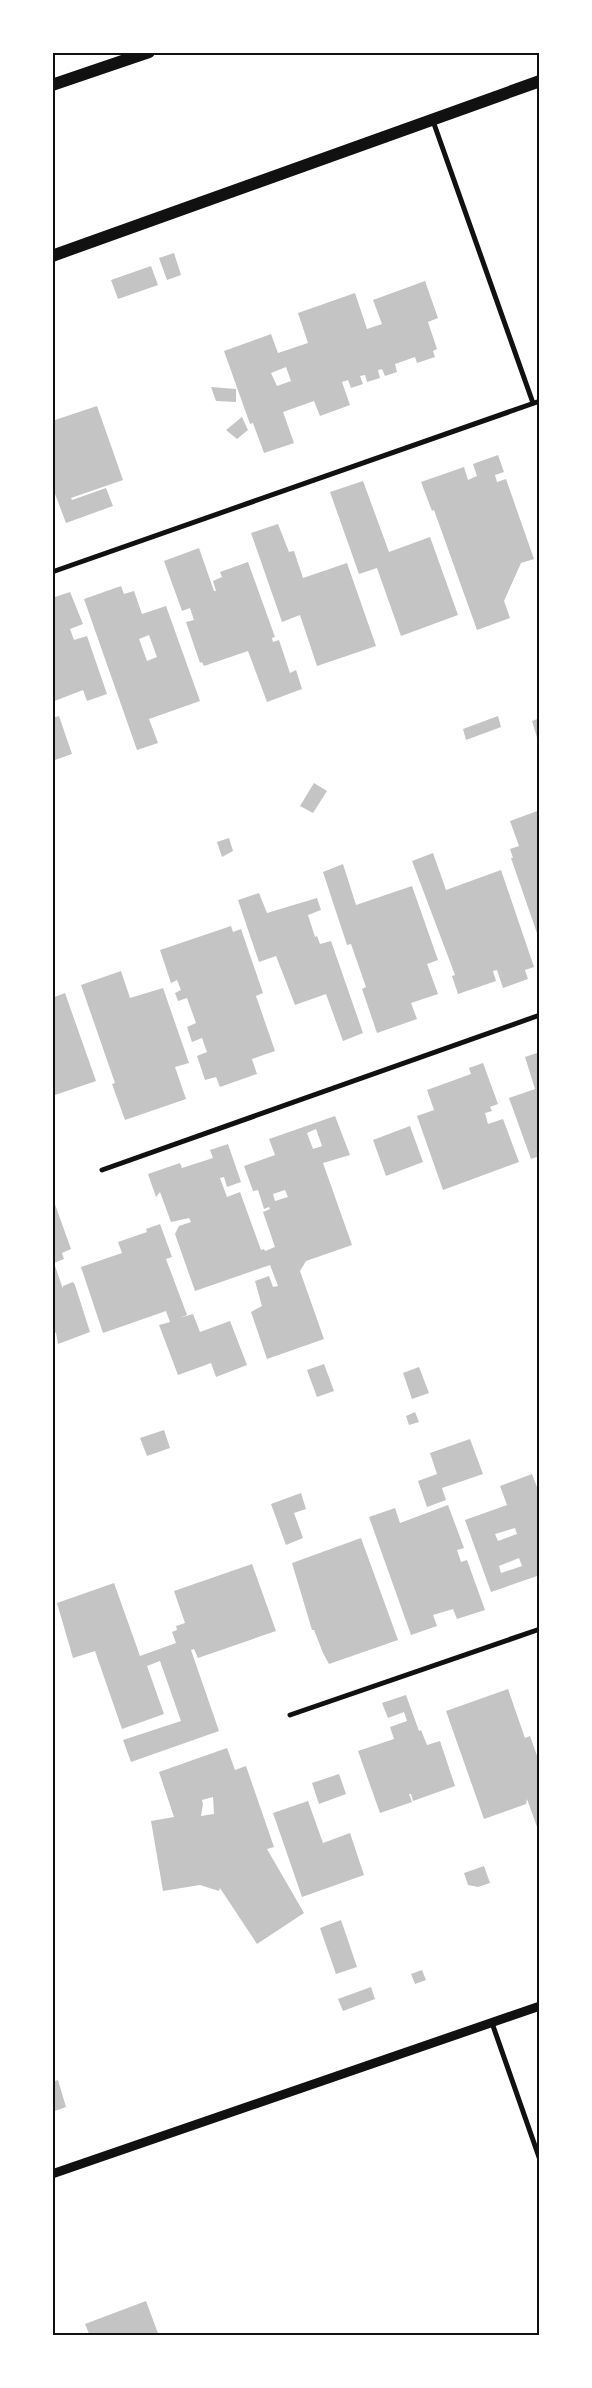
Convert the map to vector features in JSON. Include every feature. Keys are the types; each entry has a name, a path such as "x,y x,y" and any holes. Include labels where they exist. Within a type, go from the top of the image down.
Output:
{"main road":[{"path":"52,85 149,52"},
{"path":"52,256 432,118 540,81"}],"street":[{"path":"432,118 533,403"},
{"path":"52,572 540,401"},
{"path":"102,1170 540,1016"},
{"path":"290,1715 540,1629"},
{"path":"52,2174 540,2006"},
{"path":"492,2023 540,2160"}],"building":[{"path":"174,253 181,275 167,280 159,258"},
{"path":"151,266 158,285 118,299 111,280"},
{"path":"425,281 438,318 428,322 437,349 433,351 435,357 417,363 415,357 395,364 397,372 385,376 382,369 378,370 380,378 367,382 365,375 360,376 363,384 351,388 348,380 342,382 350,405 320,416 314,401 283,412 294,443 264,453 253,423 250,424 224,351 271,334 278,353 308,343 298,313 355,293 367,329 382,324 373,300","holes":["286,367 291,381 277,386 271,373"]},
{"path":"211,387 236,389 236,402 216,401"},
{"path":"97,406 123,480 71,498 72,500 106,488 113,506 66,523 52,486 52,421"},
{"path":"242,417 248,430 237,439 226,430"},
{"path":"498,455 504,472 495,475 497,482 506,479 534,559 521,563 504,601 510,618 477,630 434,510 432,511 421,482 464,467 468,480 477,476 473,464"},
{"path":"363,481 389,552 430,537 458,615 401,636 377,568 359,574 330,492"},
{"path":"278,524 289,552 294,551 303,578 347,563 376,646 317,666 300,615 282,622 251,533"},
{"path":"199,548 214,591 216,591 213,581 222,577 220,572 248,562 275,637 272,638 273,642 279,640 290,673 296,670 302,689 267,702 248,651 204,666 202,662 200,663 186,622 194,620 190,608 182,611 164,561"},
{"path":"121,586 124,594 134,591 142,614 166,606 200,701 149,719 158,743 137,750 84,599","holes":["149,635 157,657 147,661 139,639"]},
{"path":"70,592 83,624 70,629 74,640 87,636 107,694 87,701 83,690 52,702 52,598"},
{"path":"59,716 72,754 52,761 52,718"},
{"path":"498,716 501,727 466,740 463,729"},
{"path":"540,718 540,744 539,744 532,721"},
{"path":"314,783 327,791 313,813 300,806"},
{"path":"540,810 539,939 511,858 513,858 510,849 519,846 510,821"},
{"path":"229,838 233,851 222,857 217,842"},
{"path":"433,853 446,890 501,870 534,967 525,970 528,979 503,988 497,970 493,971 496,981 458,994 452,976 455,975 412,861"},
{"path":"343,864 356,905 412,886 438,960 427,964 438,994 411,1003 417,1019 377,1033 362,989 366,987 351,944 347,945 323,872"},
{"path":"259,893 267,913 317,898 321,910 308,915 315,937 317,936 320,944 331,941 363,1033 343,1041 326,994 295,1005 276,956 259,962 238,900"},
{"path":"231,926 233,932 241,929 263,993 256,996 275,1051 252,1059 257,1074 220,1087 216,1077 205,1080 197,1056 207,1052 202,1038 192,1042 187,1027 196,1023 187,998 178,1001 175,993 181,990 177,980 171,983 160,950"},
{"path":"121,971 130,998 163,988 189,1063 175,1067 186,1099 125,1120 112,1084 115,1083 81,985"},
{"path":"65,993 96,1081 52,1096 52,998"},
{"path":"540,1052 540,1156 531,1159 509,1098 535,1089 525,1057"},
{"path":"483,1063 498,1104 490,1107 492,1111 485,1113 488,1124 503,1119 519,1162 443,1190 417,1116 434,1110 427,1090 471,1074 469,1068"},
{"path":"335,1116 350,1155 323,1163 352,1245 306,1261 300,1271 324,1339 267,1359 251,1312 262,1306 255,1281 269,1276 273,1287 278,1286 270,1265 195,1291 175,1234 179,1226 191,1222 189,1218 171,1222 160,1192 156,1197 148,1174 180,1163 182,1168 213,1158 210,1150 228,1144 241,1182 227,1187 224,1177 220,1178 227,1197 240,1192 261,1250 264,1249 265,1251 275,1247 263,1212 270,1209 269,1207 264,1209 258,1190 253,1191 244,1166 275,1155 269,1139","holes":["316,1129 322,1146 313,1149 307,1133","285,1190 288,1197 275,1201 273,1194"]},
{"path":"410,1126 423,1162 386,1176 373,1140"},
{"path":"52,1196 71,1249 62,1253 64,1259 54,1263 63,1289 63,1286 73,1282 75,1285 90,1332 58,1344 56,1333 52,1330"},
{"path":"160,1224 172,1257 166,1259 187,1315 179,1318 193,1314 200,1332 230,1321 247,1365 216,1377 211,1363 178,1375 159,1325 170,1322 166,1311 103,1333 81,1267 122,1253 118,1242 147,1232 146,1229"},
{"path":"324,1364 334,1391 317,1397 307,1370"},
{"path":"419,1367 429,1393 412,1399 403,1373"},
{"path":"415,1412 419,1422 409,1425 406,1416"},
{"path":"164,1430 170,1448 147,1456 140,1438"},
{"path":"470,1439 483,1474 442,1488 446,1500 427,1507 418,1481 437,1474 430,1453"},
{"path":"532,1474 540,1495 540,1575 491,1592 465,1520 507,1505 500,1486","holes":["515,1528 517,1534 498,1541 495,1534","519,1558 522,1566 501,1573 499,1566"]},
{"path":"301,1493 306,1509 294,1513 303,1538 286,1545 271,1504"},
{"path":"448,1505 464,1548 457,1550 461,1562 467,1560 485,1610 457,1619 453,1609 433,1615 437,1626 411,1635 369,1517 395,1508 400,1523"},
{"path":"361,1538 398,1640 329,1664 314,1630 312,1630 292,1563"},
{"path":"252,1564 276,1631 198,1658 194,1649 191,1650 219,1731 131,1762 123,1740 181,1721 160,1661 147,1666 164,1714 122,1729 95,1651 73,1658 57,1603 114,1583 140,1656 176,1643 172,1632 177,1630 176,1626 185,1623 174,1591"},
{"path":"508,1689 525,1738 530,1736 540,1764 540,1835 527,1799 526,1804 484,1819 446,1711"},
{"path":"406,1695 419,1731 421,1730 427,1745 440,1741 455,1786 413,1801 411,1794 409,1794 412,1802 380,1813 358,1751 394,1739 390,1727 407,1721 404,1712 388,1718 382,1703"},
{"path":"227,1748 235,1770 246,1766 274,1847 267,1849 304,1913 257,1944 220,1888 219,1891 200,1885 163,1891 151,1821 174,1817 159,1772","holes":["213,1797 214,1814 201,1816 202,1800"]},
{"path":"339,1774 346,1794 319,1804 312,1783"},
{"path":"308,1801 323,1843 350,1833 364,1875 302,1897 273,1813"},
{"path":"484,1866 490,1883 478,1887 468,1885 464,1873"},
{"path":"341,1920 357,1967 336,1974 320,1928"},
{"path":"422,1970 426,1980 415,1984 411,1974"},
{"path":"371,1987 375,1999 343,2011 338,1999"},
{"path":"58,2080 66,2107 52,2112 52,2082"},
{"path":"146,2301 159,2336 90,2336 85,2324"}]}
